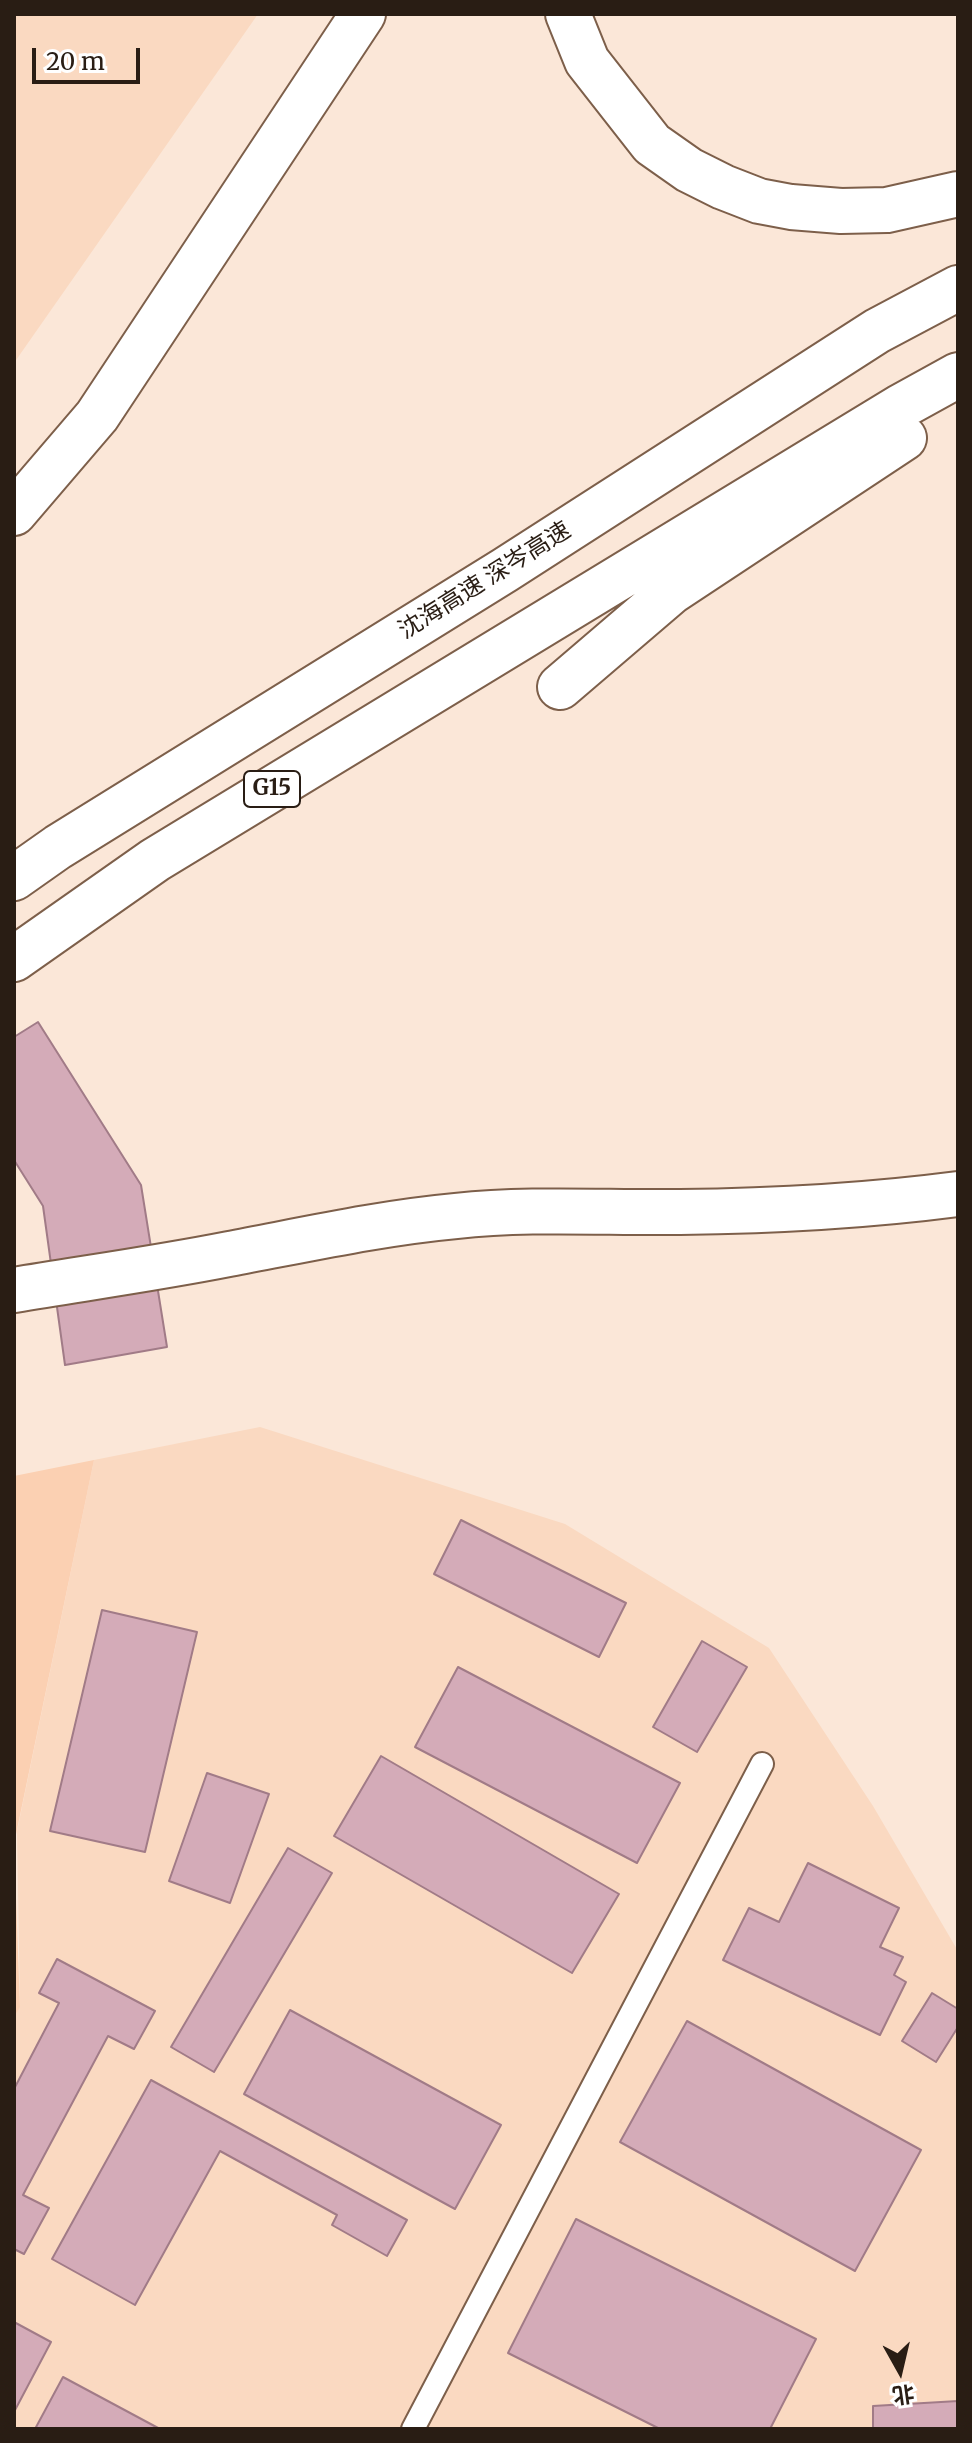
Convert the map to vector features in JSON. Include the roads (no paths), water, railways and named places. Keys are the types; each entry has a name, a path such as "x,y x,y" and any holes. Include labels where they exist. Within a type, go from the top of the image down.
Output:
{"highway":[{"path":"14,513 97,416 363,14"},
{"path":"568,14 587,61 629,117 652,144 689,170 759,201 791,207 841,211 887,210 958,194"},
{"name":"沈海高速 深岑高速","path":"14,878 58,847 505,570 877,331 958,288"},
{"name":"G15","path":"14,959 155,860 549,658 900,407 958,375"},
{"path":"549,658 671,592 918,429 958,408"},
{"path":"14,1290 457,1215 543,1211 682,1212 872,1205 958,1194"}],"lane":[{"path":"413,2429 762,1764"}]}
